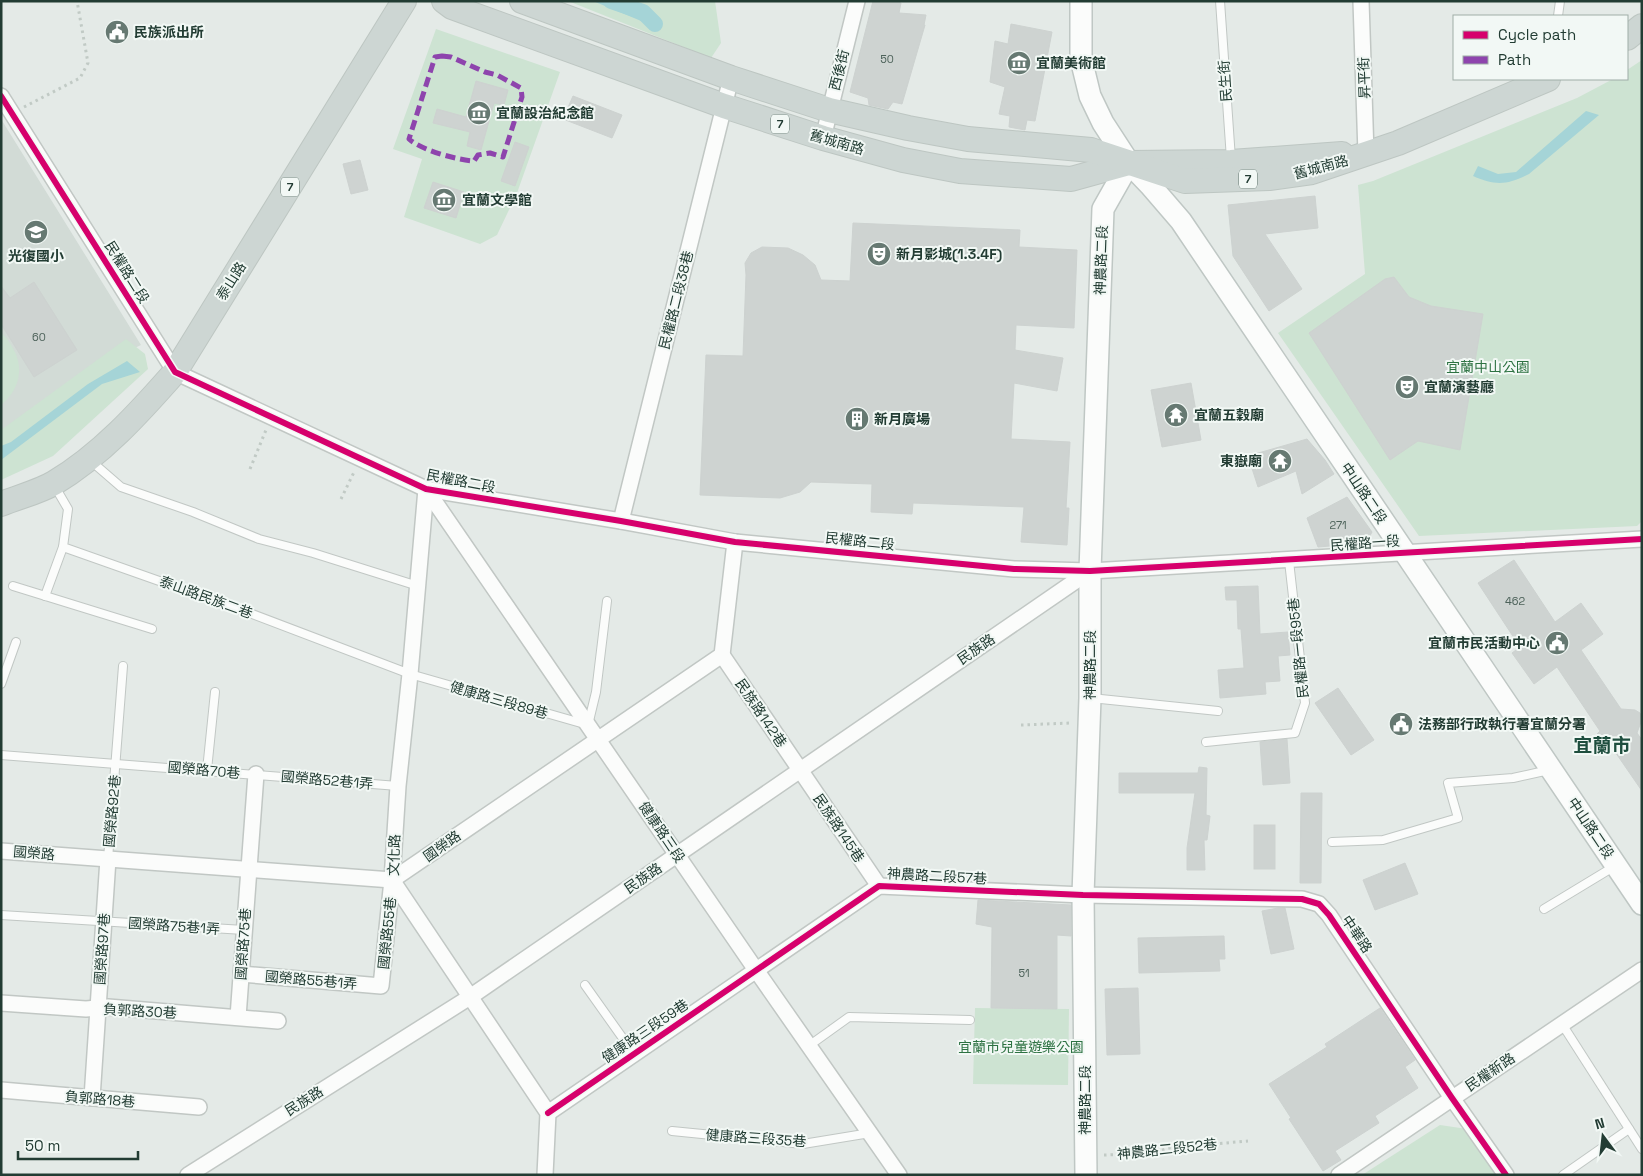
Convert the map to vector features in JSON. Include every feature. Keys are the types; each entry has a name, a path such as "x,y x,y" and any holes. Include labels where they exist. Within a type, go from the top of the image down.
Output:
{"main road":[{"name":"泰山路","path":"1,504 54,484 102,448 141,411 175,372 404,1"},
{"name":"舊城南路","path":"444,1 452,7 724,106 823,138 903,160 960,171 1071,179 1129,163 1231,162 1331,154 1366,154"},
{"name":"舊城南路","path":"522,1 731,78 829,110 968,139 1091,150 1185,181 1269,178 1312,172 1398,143 1545,80"},
{"path":"1628,37 1642,26"}],"street":[{"name":"西後街","path":"823,138 857,1"},
{"name":"中山路二段","path":"1082,1 1081,59 1090,96 1103,123 1129,163 1150,184 1181,221 1642,904"},
{"name":"昇平街","path":"1361,1 1366,154"},
{"name":"民權路二段38巷","path":"620,521 731,78"},
{"name":"民權路二段","path":"1,96 175,372 426,489 735,542 1014,569 1090,571"},
{"name":"神農路二段","path":"1086,1166 1083,895 1090,698 1090,571 1103,209 1129,163"},
{"name":"文化路","path":"426,489 398,786 392,880 548,1113"},
{"name":"健康路三段","path":"426,489 899,1175"},
{"name":"民權路一段","path":"1090,571 1289,561 1642,539"},
{"path":"722,655 735,542"},
{"name":"民族路","path":"188,1175 470,996 1090,571"},
{"name":"國榮路","path":"1,851 392,880 722,655"},
{"name":"民族路142巷","path":"722,655 800,770"},
{"name":"民族路145巷","path":"800,770 879,886"},
{"name":"國榮路70巷","path":"248,870 256,774"},
{"name":"國榮路97巷","path":"92,1098 108,859"},
{"name":"國榮路75巷","path":"238,1018 248,870"},
{"name":"國榮路55巷","path":"381,986 392,880"},
{"name":"神農路二段57巷","path":"756,970 879,886 1083,895"},
{"name":"中華路","path":"1083,895 1302,900 1318,904 1329,915 1506,1175"},
{"name":"健康路三段59巷","path":"548,1113 756,970"},
{"name":"民權新路","path":"1339,1175 1642,970"},
{"name":"國榮路55巷1弄","path":"241,974 381,986"},
{"name":"負郭路30巷","path":"1,1003 86,1009 108,1007 278,1021"},
{"name":"負郭路18巷","path":"1,1090 199,1107"},
{"path":"545,1175 548,1113"}],"lane":[{"name":"民生街","path":"1220,1 1231,162"},
{"path":"1558,15 1560,1"},
{"path":"88,458 121,487 193,512 259,539 313,553 418,586"},
{"path":"45,596 63,547 68,509 54,484"},
{"name":"泰山路民族二巷","path":"63,547 247,612 410,674"},
{"name":"民權路一段95巷","path":"1206,742 1295,734 1305,703 1289,561"},
{"path":"13,586 152,629"},
{"path":"588,725 596,692 607,601"},
{"path":"1,684 16,642"},
{"name":"國榮路92巷","path":"108,859 123,666"},
{"name":"健康路三段89巷","path":"410,674 588,725"},
{"path":"207,770 215,692"},
{"path":"1090,698 1218,711"},
{"name":"國榮路70巷","path":"1,755 256,774"},
{"path":"1332,842 1383,840 1458,818 1448,783 1513,778 1551,769"},
{"name":"國榮路52巷1弄","path":"256,774 398,786"},
{"path":"1544,909 1616,866"},
{"name":"國榮路75巷1弄","path":"1,915 244,930"},
{"path":"585,985 634,1054"},
{"path":"810,1045 849,1017 970,1020"},
{"path":"1562,1024 1642,1149"},
{"path":"1563,1175 1629,1129"},
{"name":"健康路三段35巷","path":"672,1131 803,1144 870,1133"}],"path":[{"path":"12,113 80,78 88,63 77,1"},
{"path":"250,469 272,417"},
{"path":"341,499 361,458"},
{"path":"1021,725 1089,722"}],"shaded area":[{"name":"光復國小","path":"1,119 141,345 88,370 1,438"}],"green space":[{"path":"568,1 715,1 721,43 711,58"},
{"path":"436,29 560,72 517,193 497,235 480,244 404,217 422,159 393,149"},
{"name":"宜蘭中山公園","path":"1642,60 1642,521 1637,526 1419,536 1278,333 1365,274 1358,185 1373,181 1577,98 1611,80 1628,80 1628,69"},
{"path":"1,333 15,352 18,359 19,374 12,394 1,405"},
{"path":"126,339 145,354 148,369 53,456 1,480 1,430"},
{"name":"宜蘭市兒童遊樂公園","path":"975,1008 1069,1009 1068,1085 973,1084"},
{"path":"1440,1125 1467,1129 1499,1175 1362,1175"}],"water":[{"path":"593,1 622,1 640,8 646,23"},
{"path":"1586,111 1599,115 1529,174 1501,183 1473,176 1478,166 1498,174 1516,172"},
{"path":"127,361 140,372 102,384 1,460 1,446 11,442 88,384"}],"building":[{"path":"873,1 894,1 901,3 899,13 926,15 925,25 902,104 893,102 888,109 869,105 868,98 850,92"},
{"name":"宜蘭美術館","path":"1011,24 1052,32 1035,121 1027,120 1025,130 1009,127 1010,116 999,114 1005,87 990,82 995,41 1008,44"},
{"name":"宜蘭設治紀念館","path":"476,81 508,90 504,105 494,103 481,150 467,146 470,132 433,123 437,109 466,117"},
{"path":"573,96 622,115 612,138 563,119"},
{"path":"515,142 529,147 515,186 501,181"},
{"path":"360,160 368,190 351,194 343,164"},
{"name":"宜蘭文學館","path":"433,182 464,192 456,218 424,208"},
{"path":"1315,196 1318,228 1265,234 1302,289 1269,311 1233,256 1228,205"},
{"name":"新月廣場","path":"853,223 1020,230 1019,247 1077,250 1074,328 1016,325 1015,350 1063,358 1057,391 1014,383 1011,439 1070,442 1066,508 1069,508 1067,545 1021,542 1024,507 913,503 912,514 871,512 872,484 811,482 800,492 780,498 700,495 706,355 743,356 745,263 751,253 762,247 788,248 803,255 815,265 821,280 850,281"},
{"name":"宜蘭演藝廳","path":"1394,277 1409,297 1431,306 1483,314 1460,450 1418,441 1390,460 1309,333 1385,279"},
{"path":"34,282 77,350 34,377 1,324 1,286 10,298"},
{"name":"宜蘭五穀廟","path":"1191,383 1201,440 1162,447 1151,390"},
{"name":"東嶽廟","path":"1307,439 1334,474 1302,494 1296,471 1258,487 1248,456"},
{"path":"1347,497 1372,532 1366,543 1318,547 1307,518"},
{"path":"1514,560 1555,622 1581,603 1603,634 1581,650 1621,709 1635,710 1640,713 1642,719 1637,733 1642,740 1642,791 1611,746 1607,749 1597,734 1600,731 1557,667 1534,684 1512,653 1520,647 1478,583"},
{"path":"1258,586 1260,634 1288,632 1290,655 1278,656 1280,681 1265,682 1266,694 1220,698 1218,670 1244,668 1241,629 1238,629 1237,600 1226,600 1225,587"},
{"path":"1338,688 1374,740 1351,755 1315,703"},
{"path":"1287,739 1290,783 1263,785 1260,742"},
{"path":"1199,767 1207,768 1206,815 1210,816 1207,840 1204,840 1205,870 1187,870 1187,848 1195,793 1119,793 1119,773 1198,773"},
{"path":"1301,793 1322,793 1321,883 1300,883"},
{"path":"1254,825 1275,825 1275,869 1254,869"},
{"path":"1405,863 1418,894 1375,910 1363,880"},
{"path":"978,900 1071,905 1071,936 1057,935 1057,1009 991,1008 992,927 976,924"},
{"path":"1285,908 1294,949 1271,954 1262,911"},
{"path":"1224,936 1225,959 1219,959 1220,971 1139,973 1138,938"},
{"path":"1138,988 1140,1054 1107,1055 1105,989"},
{"path":"1380,1008 1415,1060 1405,1067 1418,1088 1375,1116 1379,1123 1335,1151 1341,1160 1323,1171 1269,1084 1327,1047 1325,1044"}],"waterway":[{"path":"611,1 643,12 655,24"}],"marked path":[{"path":"442,56 451,57 485,72 497,75 521,88 522,97 503,157 490,153 478,155 474,161 458,159 430,151 409,139 435,57 442,56"}],"cycle path":[{"path":"1,96 175,372 426,489 735,542 1014,569 1090,571 1642,539"},
{"path":"548,1113 879,886 1083,895 1302,899 1319,904 1329,915 1506,1175"}],"place":[{"name":"民族派出所","path":"117,32"},
{"name":"宜蘭美術館","path":"1019,63"},
{"name":"宜蘭設治紀念館","path":"479,113"},
{"name":"宜蘭文學館","path":"444,200"},
{"name":"光復國小","path":"36,232"},
{"name":"新月影城(1.3.4F)","path":"879,254"},
{"name":"宜蘭演藝廳","path":"1407,387"},
{"name":"宜蘭五穀廟","path":"1176,415"},
{"name":"新月廣場","path":"857,419"},
{"name":"東嶽廟","path":"1280,461"},
{"name":"宜蘭市民活動中心","path":"1557,643"},
{"name":"法務部行政執行署宜蘭分署","path":"1401,724"}],"district":[{"name":"宜蘭市","path":"1602,745"}]}
